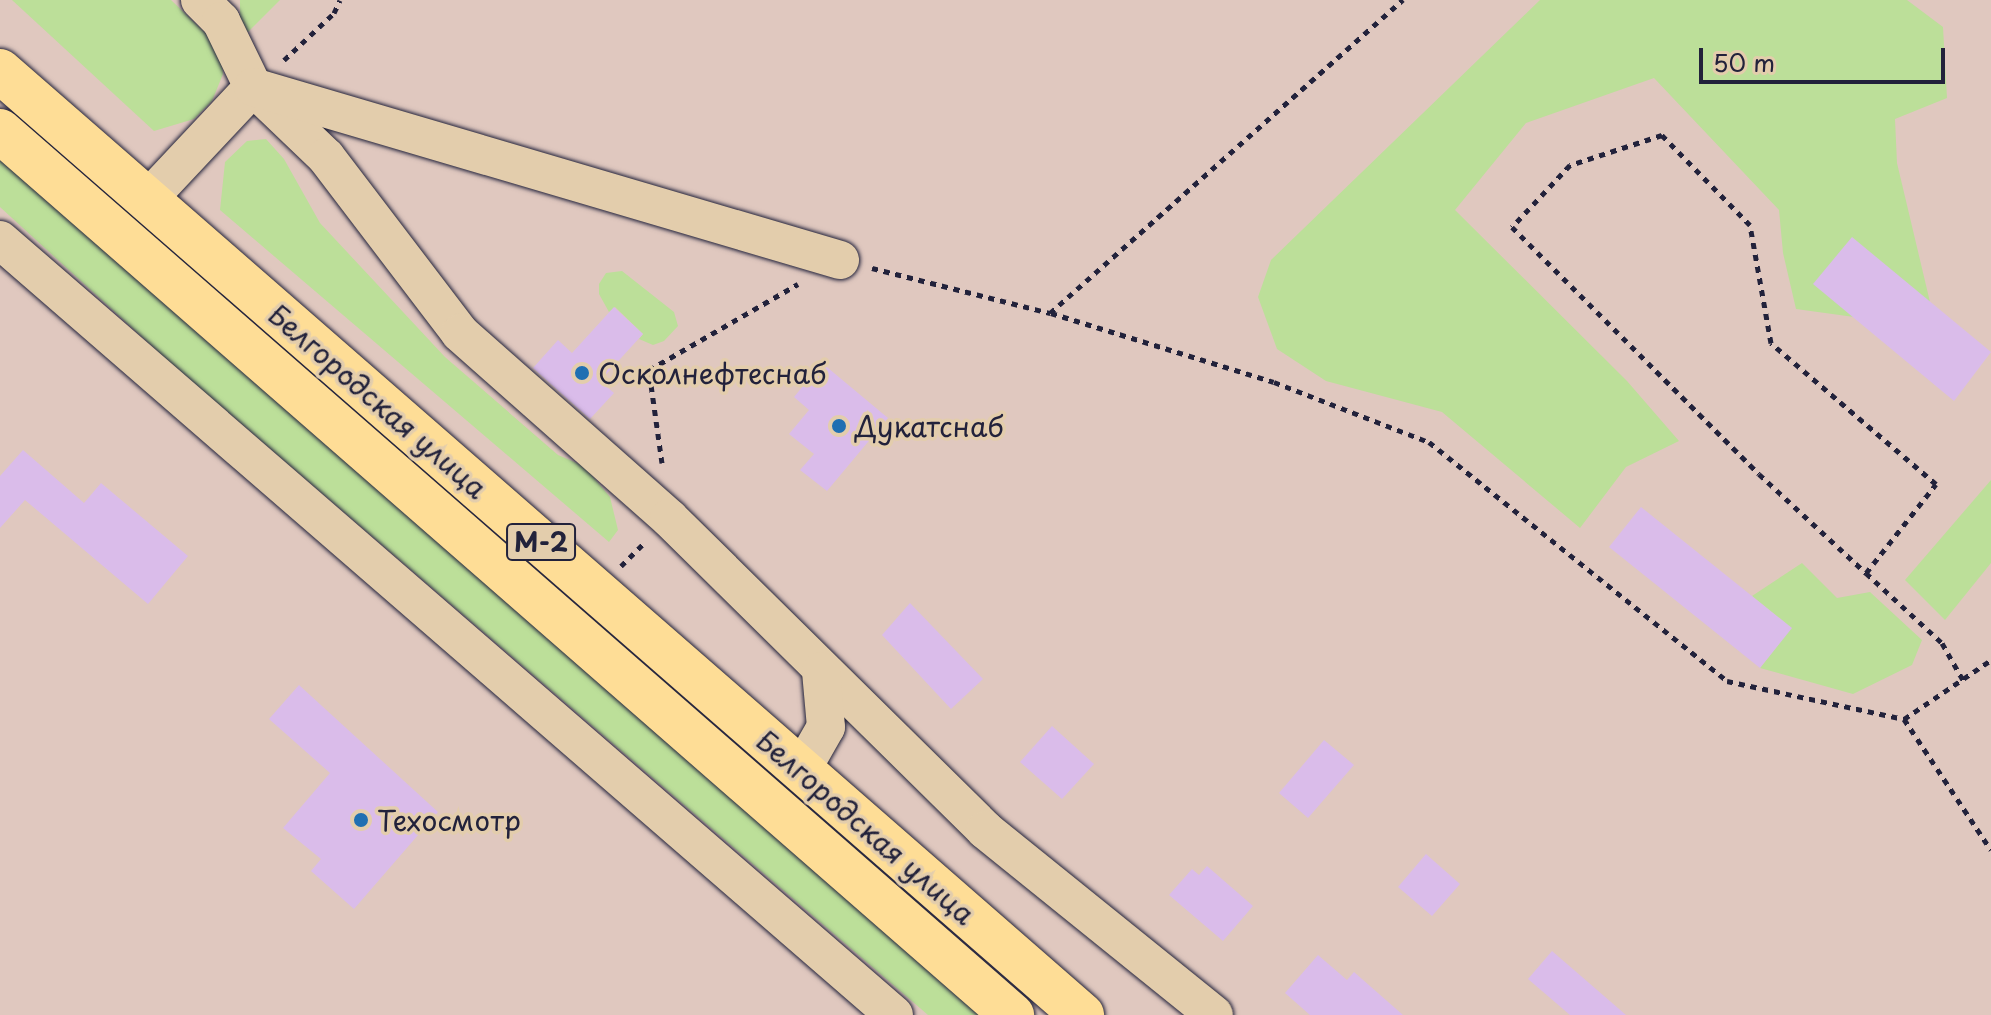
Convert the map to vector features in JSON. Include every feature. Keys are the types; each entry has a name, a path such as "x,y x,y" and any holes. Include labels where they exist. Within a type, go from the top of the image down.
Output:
{"main road":[{"name":"Белгородская улица","path":"0,71 1082,1015"},
{"name":"Белгородская улица","path":"0,131 1012,1015"}],"lane":[{"path":"216,7 253,87 326,157 460,333 669,518 985,830 1214,1015"},
{"path":"147,200 253,87"},
{"path":"253,87 840,260"},
{"path":"0,240 894,1015"},
{"path":"802,769 826,727 821,671"},
{"path":"721,761 751,727"}],"path":[{"path":"253,87 334,13 340,0"},
{"path":"1050,313 1403,0"},
{"path":"1866,573 1936,484 1771,343 1750,225 1662,135 1570,165 1512,227 1759,474 1866,573 1942,643 1963,680"},
{"path":"596,590 669,518 649,370 840,260 1050,313 1274,382 1429,442 1727,681 1904,719 1991,850"},
{"path":"1904,719 1991,660"}],"green space":[{"path":"12,0 171,0 221,48 223,74 212,101 194,119 154,131"},
{"path":"240,0 280,0 248,32 240,23"},
{"path":"1540,0 1907,0 1943,27 1947,98 1895,119 1897,163 1930,302 1854,317 1796,309 1783,253 1779,210 1654,78 1526,123 1455,210 1627,381 1679,441 1626,467 1580,528 1442,412 1326,381 1277,349 1258,297 1271,260"},
{"path":"266,139 284,159 320,223 445,357 558,455 584,466 610,497 618,530 609,542 220,210 225,162 247,141"},
{"path":"0,156 984,1015 928,1015 165,358 0,207"},
{"path":"622,271 674,312 678,326 664,341 653,345 639,339 643,334 615,307 609,312 599,294 599,284 606,273"},
{"path":"1991,480 1991,563 1945,620 1905,580"},
{"path":"1802,563 1837,598 1870,592 1922,640 1912,665 1853,694 1760,668 1791,628 1752,596"}],"building":[{"path":"1852,237 1991,352 1954,401 1813,284"},
{"path":"614,307 643,334 600,381 614,393 590,419 533,368 558,340 572,353"},
{"name":"Дукатснаб","path":"822,363 888,418 827,491 800,470 814,454 789,434 809,410 794,397"},
{"path":"23,450 84,503 101,483 188,556 148,604 25,500 0,528 0,476"},
{"path":"1641,507 1792,628 1760,668 1609,547"},
{"path":"910,603 983,679 951,709 882,635"},
{"name":"Техосмотр","path":"299,685 438,812 354,909 311,871 321,859 283,828 330,773 269,719"},
{"path":"1052,726 1094,764 1062,799 1020,762"},
{"path":"1324,740 1354,765 1308,818 1279,793"},
{"path":"1426,854 1460,884 1432,916 1398,887"},
{"path":"1207,866 1253,906 1223,941 1169,895 1192,869 1199,875"},
{"path":"1552,951 1626,1015 1570,1015 1528,979"},
{"path":"1318,955 1347,980 1354,972 1403,1015 1310,1015 1285,993"}],"place":[{"name":"Осколнефтеснаб","path":"582,373"},
{"name":"Дукатснаб","path":"839,426"},
{"name":"Техосмотр","path":"361,820"}]}
